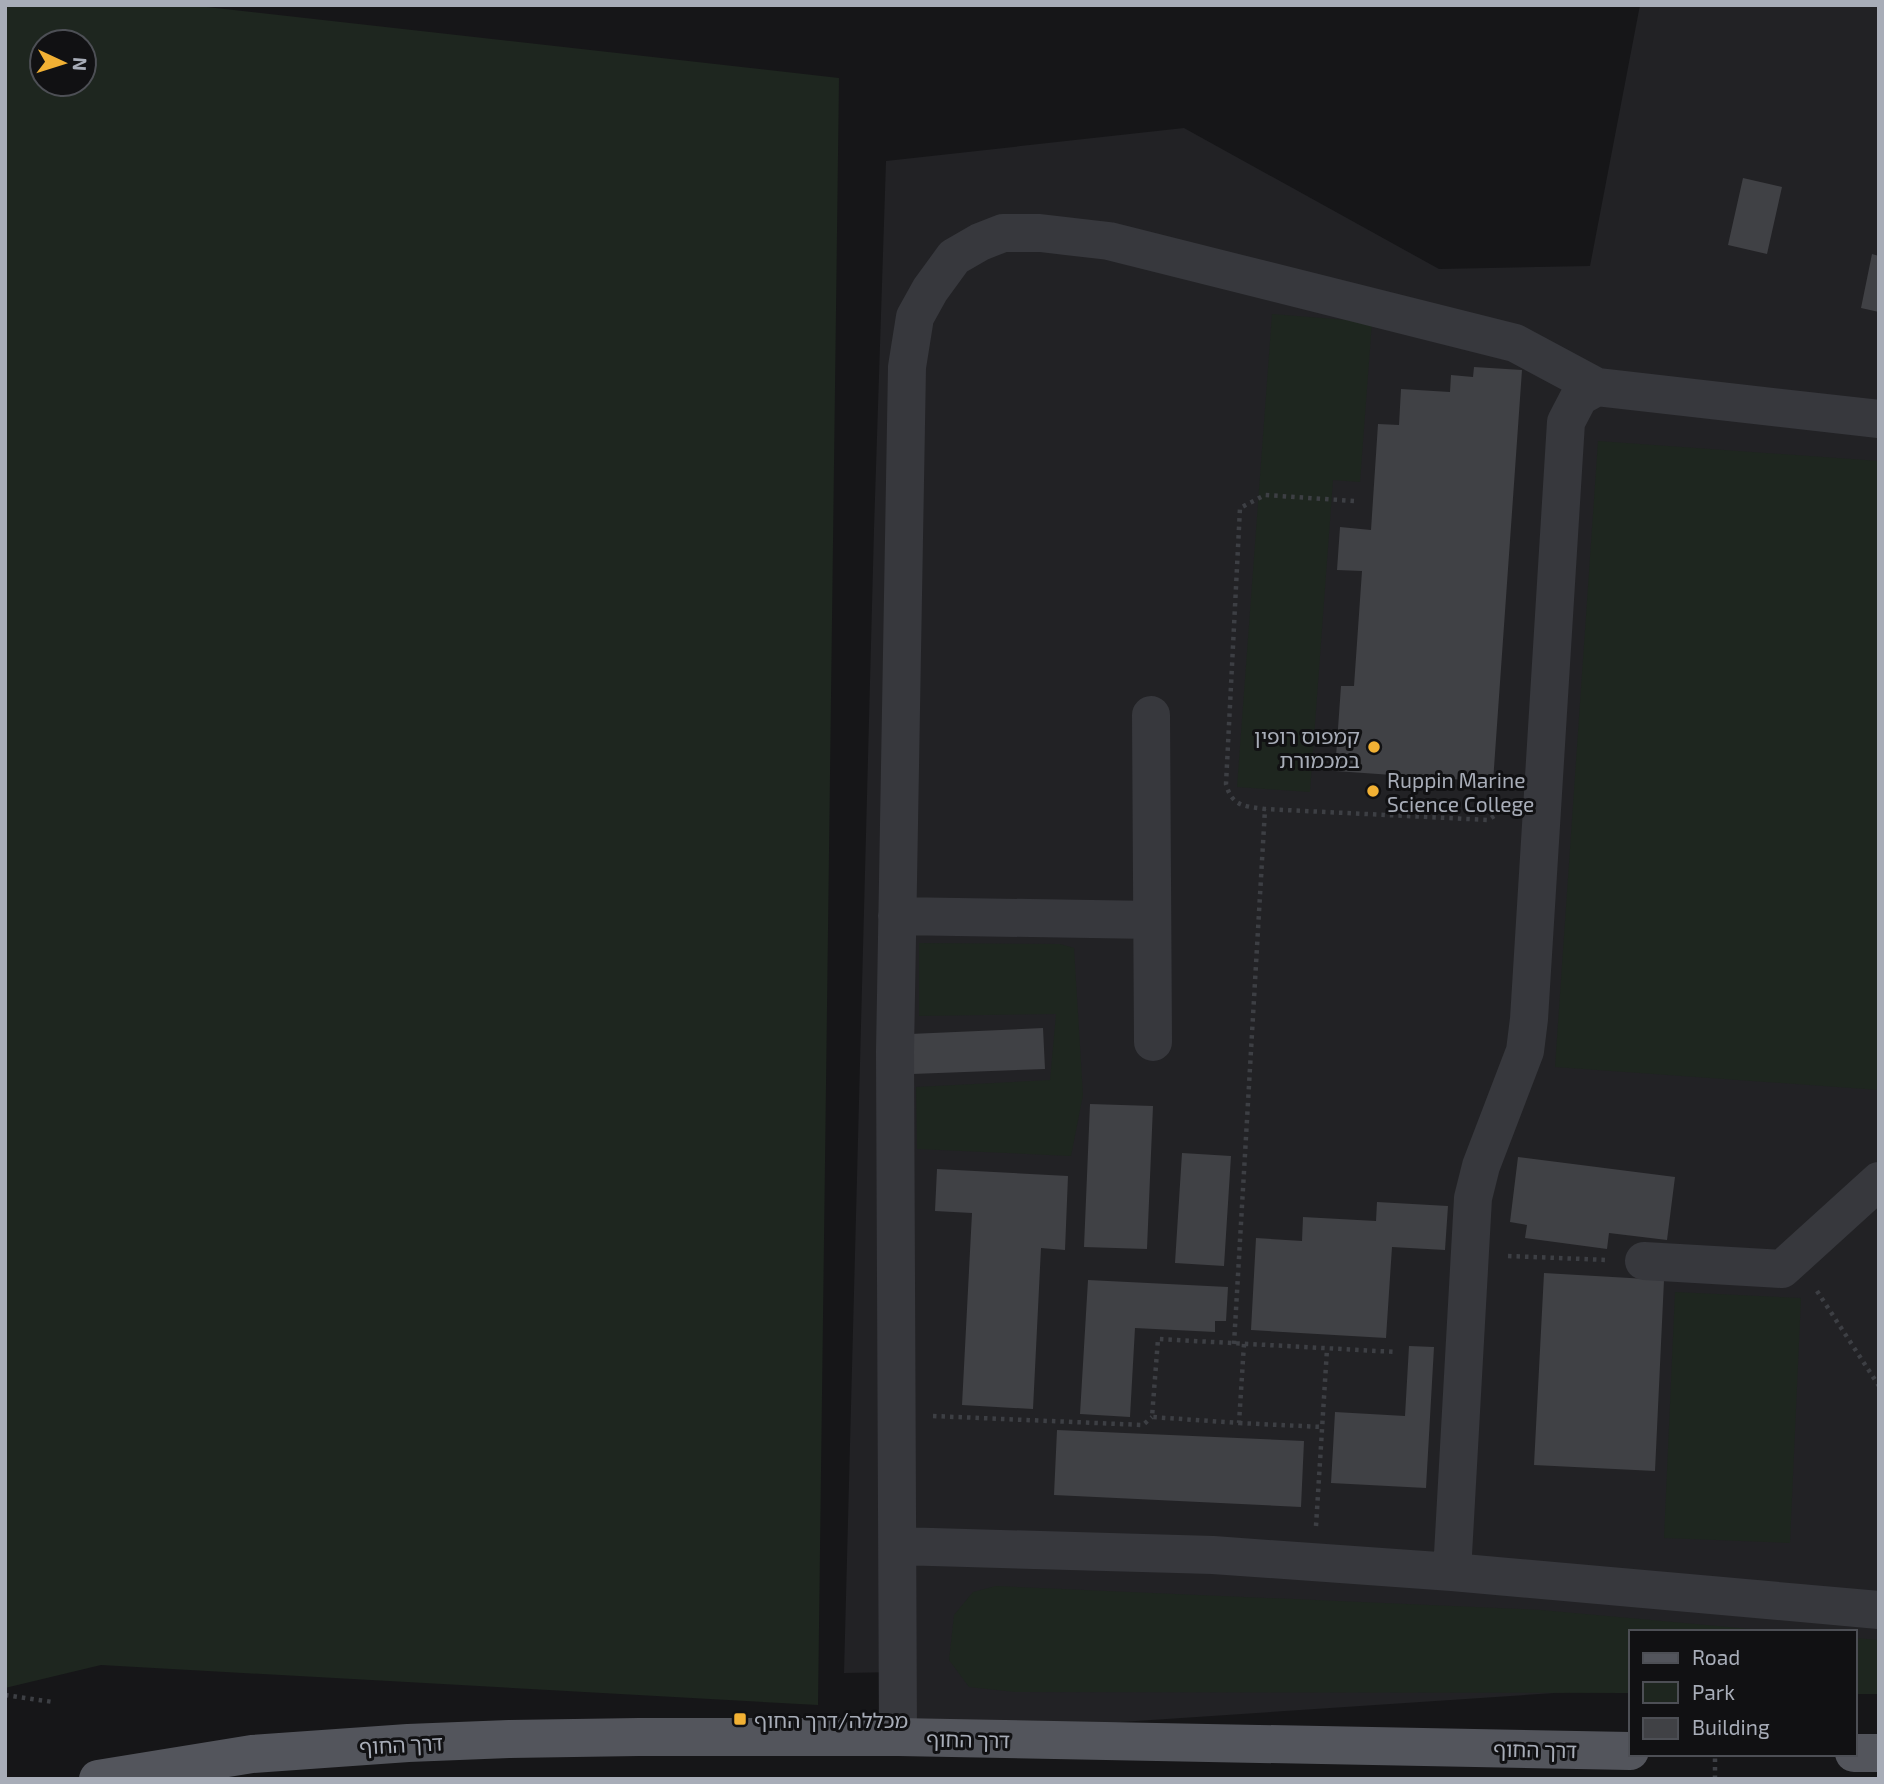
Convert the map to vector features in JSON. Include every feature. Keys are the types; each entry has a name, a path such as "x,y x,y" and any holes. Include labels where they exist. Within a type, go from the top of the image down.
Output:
{"main road":[{"name":"דרך החוף","path":"98,1779 252,1754 408,1743 639,1737 898,1737 1629,1751"},
{"path":"1856,1753 1879,1753"}],"street":[{"path":"898,1737 895,1052 907,367 915,317 930,290 954,257 1003,233 1040,233 1109,241 1515,343 1597,387 1879,419"},
{"path":"1452,1572 1473,1198 1478,1177 1525,1051 1529,1019 1566,422 1579,397 1597,387"},
{"path":"1151,715 1153,1042"},
{"path":"897,916 1152,920"},
{"path":"1644,1261 1782,1269 1879,1181"},
{"path":"898,1546 1213,1555 1452,1572 1879,1610"}],"path":[{"path":"1354,501 1265,495 1240,508 1226,784 1229,796 1241,806 1265,810 1488,820 1503,810"},
{"path":"1234,1344 1265,810"},
{"path":"1469,1255 1644,1261"},
{"path":"1795,1258 1879,1386"},
{"path":"897,1415 1143,1425 1152,1417 1158,1339 1396,1352"},
{"path":"1239,1423 1244,1345"},
{"path":"1314,1563 1326,1349"},
{"path":"1152,1417 1322,1427"},
{"path":"5,1695 53,1702"},
{"path":"1715,1756 1715,1779"}],"shaded area":[{"name":"Ruppin Marine Science College","path":"1640,5 1879,5 1879,1671 1856,1673 1856,1630 1629,1630 1629,1688 898,1737 898,1672 844,1673 886,161 1184,128 1439,269 1590,266"}],"green space":[{"path":"5,5 189,5 839,78 818,1705 101,1665 5,1688"},
{"path":"1272,314 1372,322 1360,482 1333,480 1310,792 1237,787"},
{"path":"1598,441 1879,461 1879,1090 1555,1067"},
{"path":"919,943 1060,944 1074,948 1083,1095 1071,1156 917,1149 916,1087 1050,1080 1056,1014 919,1016"},
{"path":"1675,1292 1801,1298 1790,1543 1664,1538"},
{"path":"996,1586 1541,1610 1762,1630 1629,1630 1629,1693 1015,1692 969,1687 949,1660 954,1615 973,1592"},
{"path":"1856,1638 1879,1640 1879,1694 1856,1694"}],"building":[{"path":"1743,178 1782,187 1767,254 1728,245"},
{"path":"1872,254 1879,256 1879,312 1861,308"},
{"path":"1474,367 1522,370 1493,782 1335,771 1341,686 1354,686 1362,571 1337,570 1340,527 1371,530 1378,424 1399,425 1401,389 1450,392 1451,375 1473,377"},
{"path":"1043,1028 1045,1069 912,1074 910,1034"},
{"path":"1090,1104 1153,1106 1147,1249 1084,1247"},
{"path":"1182,1153 1231,1156 1224,1266 1175,1263"},
{"path":"1518,1157 1675,1177 1667,1240 1609,1233 1607,1249 1525,1238 1527,1225 1510,1222"},
{"path":"937,1169 1068,1176 1065,1250 1041,1248 1033,1409 962,1405 972,1213 935,1211"},
{"path":"1377,1202 1448,1206 1445,1250 1392,1247 1386,1338 1251,1330 1256,1238 1302,1241 1303,1217 1376,1221"},
{"path":"1544,1273 1664,1280 1655,1471 1534,1465"},
{"path":"1088,1280 1228,1287 1226,1321 1215,1321 1215,1332 1135,1328 1130,1417 1080,1414"},
{"path":"1409,1346 1434,1347 1426,1488 1331,1483 1335,1412 1405,1416"},
{"path":"1057,1430 1304,1441 1301,1507 1054,1495"}],"place":[{"name":"קמפוס רופין במכמורת","path":"1374,747"},
{"name":"Ruppin Marine Science College","path":"1373,791"},
{"name":"מכללה/דרך החוף","path":"740,1719"}]}
